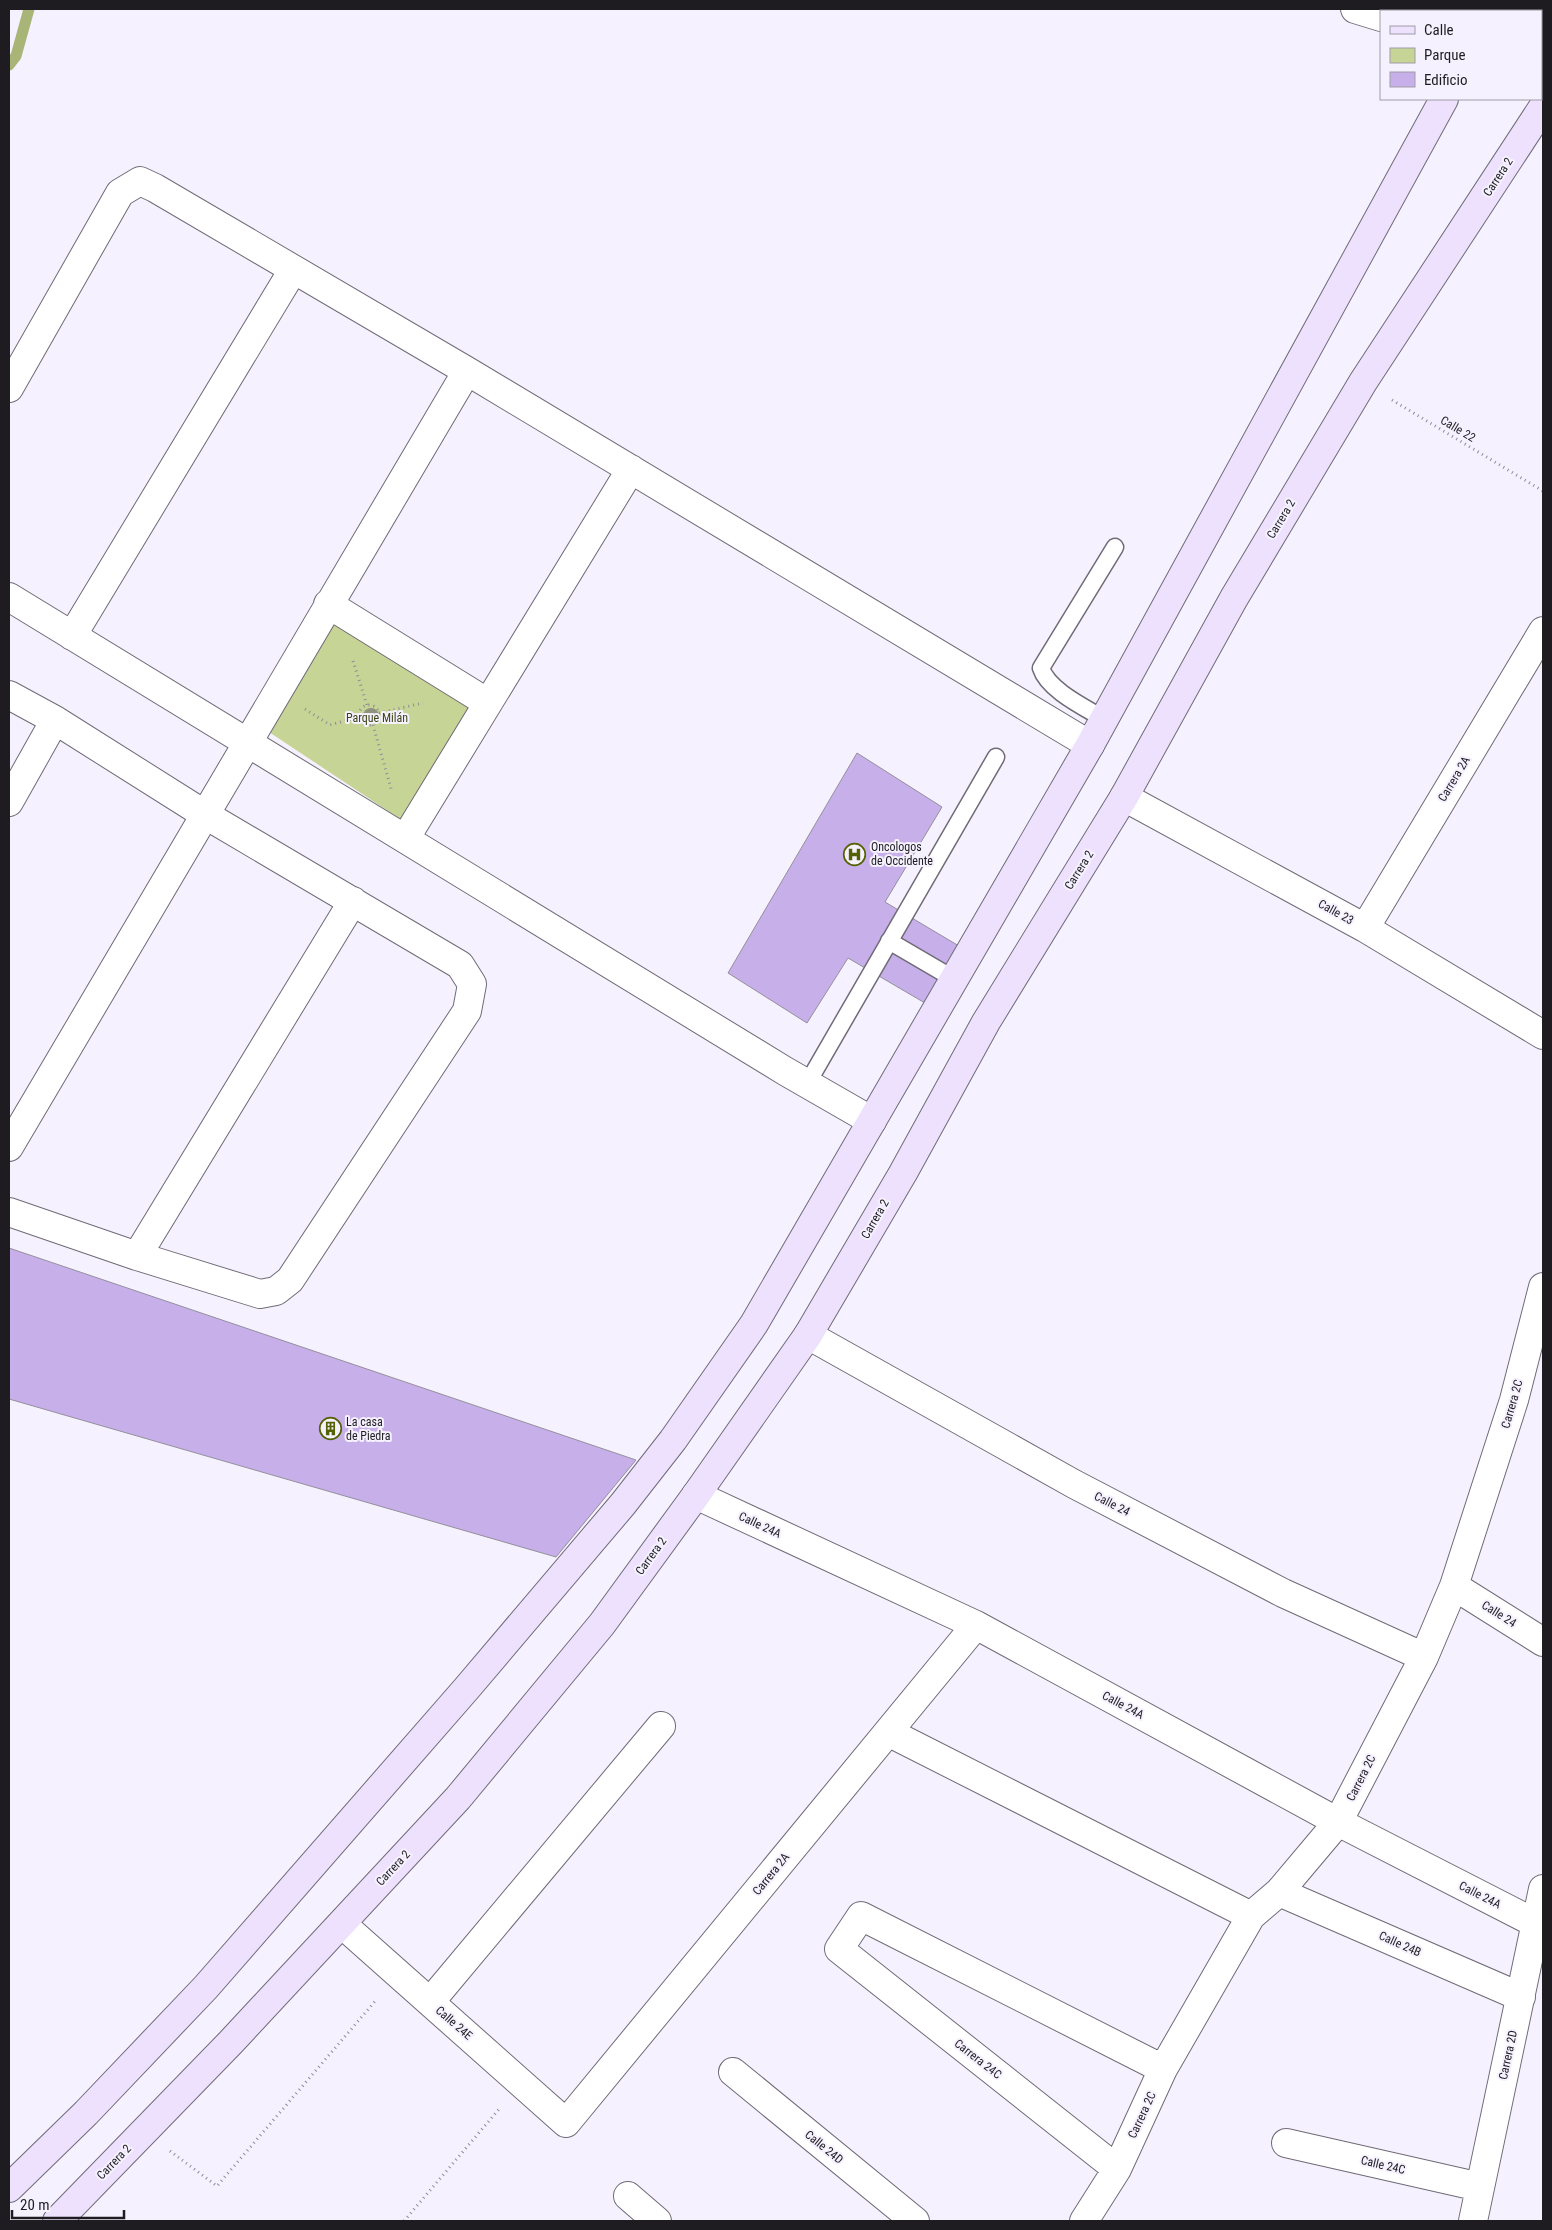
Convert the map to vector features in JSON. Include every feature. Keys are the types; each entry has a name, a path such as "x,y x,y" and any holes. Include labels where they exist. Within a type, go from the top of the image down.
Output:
{"main road":[{"path":"9,2188 86,2113 206,1987 460,1695 624,1504 754,1324 1090,745 1443,100"},
{"name":"Carrera 2","path":"57,2221 342,1924 458,1798 596,1632 696,1495 808,1335 903,1173 986,1022 1124,797 1234,598 1363,382 1543,107"}],"street":[{"path":"1355,9 1380,17"},
{"path":"9,388 120,193 140,181 467,370 1090,745"},
{"path":"72,636 293,270"},
{"path":"9,1147 467,370"},
{"path":"405,839 631,469"},
{"path":"9,598 807,1084 872,1121"},
{"path":"328,604 488,703"},
{"name":"Carrera 2A","path":"1365,928 1543,631"},
{"path":"9,695 55,720 204,814 460,965 472,984 467,1011 290,1280 276,1291 260,1294 137,1256 9,1212"},
{"path":"9,802 55,720"},
{"name":"Calle 23","path":"1124,797 1365,928 1543,1033"},
{"path":"137,1256 353,902"},
{"name":"Carrera 2C","path":"1084,2221 1117,2169 1163,2069 1252,1916 1279,1892 1338,1822 1424,1657 1454,1586 1514,1400 1543,1287"},
{"name":"Calle 24","path":"808,1335 1074,1484 1283,1593 1424,1657"},
{"name":"Calle 24A","path":"696,1495 976,1625 1338,1822 1540,1925"},
{"name":"Calle 24","path":"1454,1586 1543,1642"},
{"name":"Carrera 2A","path":"566,2123 976,1625"},
{"path":"430,2002 661,1726"},
{"path":"888,1732 1252,1916"},
{"name":"Carrera 2D","path":"1473,2221 1520,1997 1540,1925 1543,1889"},
{"name":"Calle 24B","path":"1279,1892 1520,1997"},
{"name":"Carrera 24C","path":"1117,2169 839,1949 860,1916 1163,2069"},
{"name":"Calle 24E","path":"342,1924 566,2123"},
{"name":"Calle 24D","path":"732,2072 915,2221"},
{"name":"Calle 24C","path":"1286,2143 1480,2187"},
{"path":"628,2196 656,2221"}],"lane":[{"path":"1104,719 1072,700 1044,678 1041,668 1115,547"},
{"path":"807,1084 996,757"},
{"path":"889,941 954,979"}],"path":[{"name":"Calle 22","path":"1363,382 1543,491"},
{"path":"379,713 424,702"},
{"path":"367,705 374,705 379,713 378,721 373,725 364,724 359,717 360,710 367,705"},
{"path":"301,707 330,725 359,717"},
{"path":"373,725 395,800"},
{"path":"144,2132 217,2186 399,1974"},
{"path":"404,2221 522,2083"}],"green space":[{"name":"Parque Milán","path":"338,610 478,697 400,819 269,732"}],"building":[{"name":"Oncologos de Occidente","path":"857,753 942,807 885,902 959,946 925,1003 848,958 807,1023 728,973"},
{"name":"La casa de Piedra","path":"9,1248 636,1460 556,1557 9,1399"}],"waterway":[{"path":"9,65 16,56 29,9"}],"place":[{"name":"Oncologos de Occidente","path":"855,854"},
{"name":"La casa de Piedra","path":"330,1429"}]}
